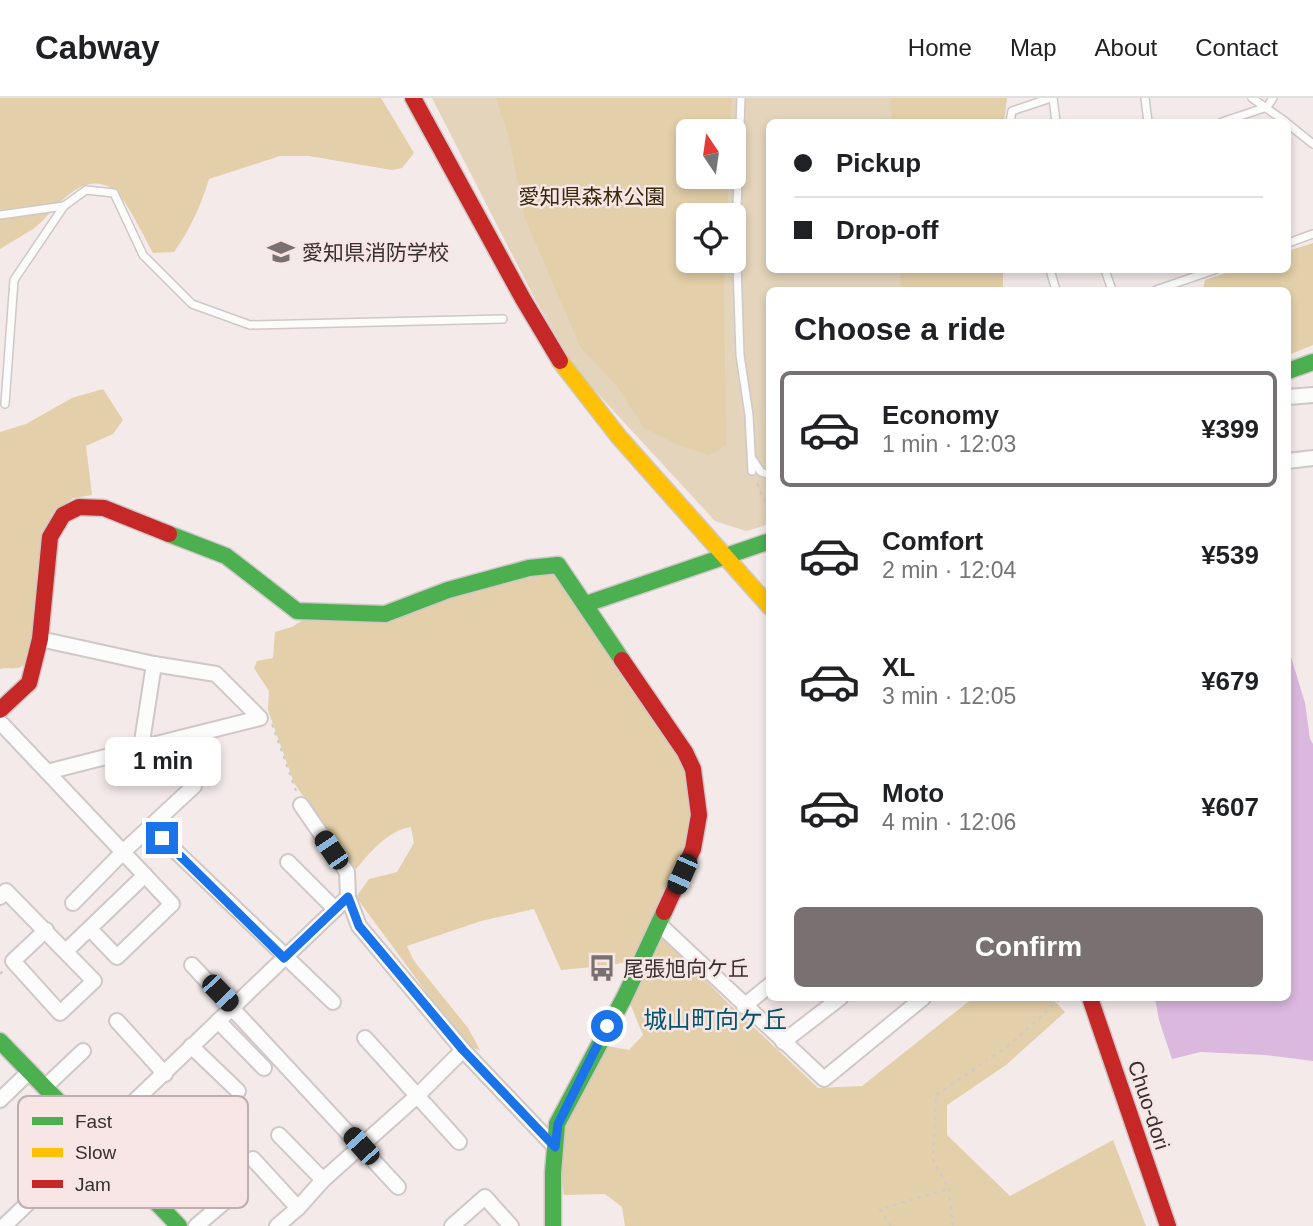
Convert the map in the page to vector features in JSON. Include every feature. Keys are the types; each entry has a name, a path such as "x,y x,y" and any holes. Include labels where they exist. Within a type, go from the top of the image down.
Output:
{"street":[{"path":"413,98 523,299 566,370 618,437 766,603"},
{"path":"1291,370 1313,362"},
{"path":"1291,397 1313,395"},
{"path":"1291,461 1313,458"},
{"path":"0,710 29,683 40,639 50,537 63,514 79,507 104,508 226,556 297,611 385,614 448,590 529,568 558,565 685,752 693,769 699,816 693,849 660,924 558,1124 553,1226"},
{"path":"586,604 766,542"},
{"path":"40,639 154,664 216,674 260,718"},
{"path":"141,748 154,664"},
{"path":"47,772 260,718"},
{"path":"0,722 172,904 117,957 90,929"},
{"path":"73,903 194,786 180,738"},
{"path":"301,806 346,872 348,897 359,926 463,1050 555,1147"},
{"path":"162,838 284,958 333,1002"},
{"path":"288,862 335,909"},
{"path":"66,951 145,876"},
{"path":"0,897 6,891 46,930 94,981 61,1013 13,961 46,930"},
{"path":"141,1096 348,897"},
{"path":"660,924 824,1079 919,1001"},
{"path":"192,965 398,1187"},
{"path":"744,1006 766,988"},
{"path":"783,1042 836,1001"},
{"name":"Chuo-dori","path":"1091,1001 1168,1226"},
{"path":"117,1021 166,1073"},
{"path":"218,1021 264,1068"},
{"path":"365,1038 459,1142"},
{"path":"0,1041 53,1096"},
{"path":"191,1046 238,1091"},
{"path":"283,1224 323,1180 417,1096 463,1050"},
{"path":"45,1087 83,1051"},
{"path":"0,1100 30,1071"},
{"path":"279,1135 323,1180"},
{"path":"253,1159 298,1208"},
{"path":"452,1226 485,1197 512,1226"},
{"path":"8,1225 25,1208"},
{"path":"159,1208 175,1225"},
{"path":"197,1226 218,1208"}],"lane":[{"path":"741,98 736,234 740,355 749,415 752,471"},
{"path":"1011,119 1012,111 1052,98 1056,119"},
{"path":"1145,98 1148,119"},
{"path":"1252,98 1282,119"},
{"path":"1231,119 1267,107 1273,98"},
{"path":"1291,126 1313,144"},
{"path":"5,404 14,280 64,206 86,190 114,193 143,255 192,304 250,325 503,318"},
{"path":"0,215 64,206"},
{"path":"1291,242 1313,234"},
{"path":"1163,287 1195,273"},
{"path":"751,458 761,472 766,474"}],"path":[{"path":"752,471 766,504"},
{"path":"260,718 271,721 301,806"},
{"path":"953,1226 949,1189 933,1160 936,1095 1007,1047 1058,1001"},
{"path":"891,1226 880,1209 949,1189"}],"green space":[{"path":"0,98 381,98 414,153 402,168 392,170 309,156 280,156 209,179 195,217 174,252 153,253 118,193 100,184 89,184 68,195 42,222 0,249"},
{"name":"愛知県森林公園","path":"432,98 982,98 981,119 766,119 766,273 988,273 985,287 766,287 766,525 746,531 715,521 575,369 535,299"},
{"path":"496,98 732,98 731,119 676,119 676,189 728,189 728,203 676,203 676,273 725,273 726,446 709,455 678,445 644,428 617,386 581,348 526,221 508,134"},
{"path":"890,98 1007,98 1004,119 892,119"},
{"path":"1313,243 1313,345 1291,354 1291,287 1204,287 1205,280 1226,273 1291,273 1291,250"},
{"path":"900,273 1003,273 1003,287 901,287"},
{"path":"103,389 123,420 113,434 86,446 92,495 73,498 51,515 40,616 31,652 23,666 0,669 0,432 26,424 72,398"},
{"path":"557,568 684,753 694,814 687,846 634,960 613,965 561,970 534,909 481,921 407,946 414,961 468,1028 480,1050 467,1047 356,897 369,879 397,872 414,843 411,827 388,837 356,869 294,783 268,710 269,691 254,668 257,661 273,658 275,632 292,627 312,614 386,615"},
{"path":"663,937 818,1088 862,1086 969,1001 1055,1001 1065,1012 1006,1065 947,1105 947,1135 1010,1196 1113,1140 1146,1226 625,1226 622,1207 605,1194 564,1195 558,1159 563,1125 607,1046 629,1050 643,1035 629,1001"}],"shaded area":[{"path":"1291,657 1305,703 1313,744 1313,1061 1266,1055 1200,1052 1172,1059 1156,1001 1291,1001"}],"traffic: fast":[{"path":"1291,370 1313,362"},
{"path":"169,534 226,556 297,611 385,614 448,590 529,568 558,565 622,660"},
{"path":"586,604 766,542"},
{"path":"553,1226 557,1124 625,996 664,912"},
{"path":"0,1041 53,1096"},
{"path":"162,1208 179,1226"}],"traffic: slow":[{"path":"560,361 619,437 766,602"}],"traffic: jam":[{"path":"413,98 560,361"},
{"path":"0,710 29,683 40,639 50,537 63,515 79,507 104,508 169,534"},
{"path":"622,660 685,752 693,769 699,815 693,849 664,912"},
{"path":"1091,1001 1168,1226"}],"place":[{"name":"愛知県消防学校","path":"281,252"},
{"name":"尾張旭向ケ丘","path":"602,968"}],"district":[{"name":"城山町向ケ丘","path":"715,1019"}],"route":[{"path":"162,838 284,958 348,897 359,926 463,1050 555,1147 558,1124 607,1026"}]}
